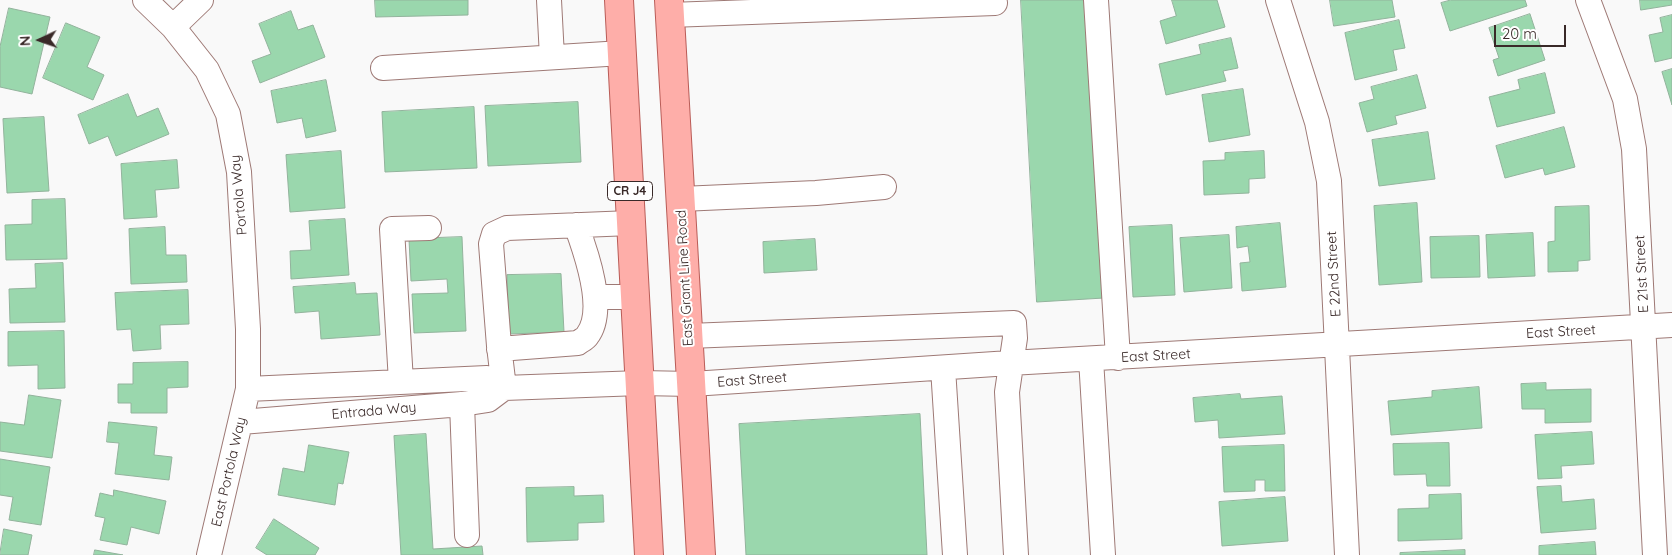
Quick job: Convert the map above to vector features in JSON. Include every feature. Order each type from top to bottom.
[{"type":"main road","name":"CR J4","points":[[618,0],[649,555]]},
{"type":"main road","name":"East Grant Line Road","points":[[670,7],[701,555]]},
{"type":"street","name":"Portola Way","points":[[145,0],[174,27],[207,70],[228,114],[239,172],[248,329],[248,389]]},
{"type":"street","points":[[174,27],[201,0]]},
{"type":"street","points":[[549,0],[552,57]]},
{"type":"street","points":[[1096,0],[1118,358]]},
{"type":"street","name":"E 22nd Street","points":[[1278,0],[1317,122],[1329,181],[1347,555]]},
{"type":"street","name":"E 21st Street","points":[[1588,0],[1625,100],[1634,150],[1655,555]]},
{"type":"street","points":[[670,7],[995,3]]},
{"type":"street","points":[[384,68],[622,53]]},
{"type":"street","points":[[681,199],[816,193],[884,187]]},
{"type":"street","points":[[504,388],[491,244],[494,234],[507,228],[631,223]]},
{"type":"street","points":[[499,349],[578,343],[587,336],[594,320],[595,295],[589,259],[576,225]]},
{"type":"street","points":[[401,382],[392,230],[429,228]]},
{"type":"street","points":[[595,295],[602,298],[636,297]]},
{"type":"street","points":[[689,336],[1014,324],[1007,392],[1016,555]]},
{"type":"street","name":"East Street","points":[[640,383],[692,384],[1010,363],[1672,325]]},
{"type":"street","points":[[1091,359],[1102,555]]},
{"type":"street","points":[[943,368],[955,555]]},
{"type":"street","name":"Entrada Way","points":[[248,389],[487,378],[504,388],[640,383]]},
{"type":"street","name":"Entrada Way","points":[[241,422],[462,404],[488,400],[504,388]]},
{"type":"street","name":"East Portola Way","points":[[209,555],[248,389]]},
{"type":"street","points":[[462,404],[467,535]]},
{"type":"building","points":[[375,0],[468,0],[468,15],[376,17]]},
{"type":"building","points":[[1021,0],[1088,0],[1104,298],[1037,302]]},
{"type":"building","points":[[1172,0],[1217,0],[1225,27],[1166,44],[1160,21],[1176,16]]},
{"type":"building","points":[[1330,0],[1392,0],[1395,17],[1334,26]]},
{"type":"building","points":[[1451,0],[1525,0],[1527,6],[1450,31],[1441,3]]},
{"type":"building","points":[[1640,0],[1672,0],[1672,5],[1641,10]]},
{"type":"building","points":[[9,8],[50,17],[32,94],[0,87],[0,47]]},
{"type":"building","points":[[291,11],[298,30],[313,25],[325,57],[260,83],[252,61],[271,54],[259,24]]},
{"type":"building","points":[[1530,14],[1545,60],[1498,76],[1493,60],[1499,58],[1489,28]]},
{"type":"building","points":[[1672,15],[1672,58],[1655,62],[1649,35],[1663,32],[1660,18]]},
{"type":"building","points":[[1399,20],[1405,48],[1393,50],[1397,70],[1355,80],[1345,33]]},
{"type":"building","points":[[66,23],[100,37],[87,67],[104,75],[93,100],[43,78]]},
{"type":"building","points":[[1231,38],[1238,68],[1223,71],[1226,81],[1166,95],[1159,64],[1201,54],[1199,45]]},
{"type":"building","points":[[1672,69],[1672,105],[1662,72]]},
{"type":"building","points":[[1545,73],[1555,113],[1497,127],[1489,97],[1520,89],[1518,80]]},
{"type":"building","points":[[1417,75],[1426,108],[1395,116],[1397,124],[1367,132],[1359,103],[1374,99],[1371,87]]},
{"type":"building","points":[[326,80],[336,131],[306,138],[302,118],[277,123],[271,91]]},
{"type":"building","points":[[1243,89],[1250,135],[1209,142],[1202,95]]},
{"type":"building","points":[[128,94],[137,117],[158,108],[169,134],[116,156],[108,136],[89,144],[78,115]]},
{"type":"building","points":[[578,102],[581,162],[488,166],[485,106]]},
{"type":"building","points":[[474,107],[477,168],[385,172],[382,112]]},
{"type":"building","points":[[44,117],[49,191],[7,193],[3,119]]},
{"type":"building","points":[[1564,127],[1575,167],[1545,175],[1543,168],[1505,178],[1496,146]]},
{"type":"building","points":[[1428,132],[1435,179],[1379,186],[1372,140]]},
{"type":"building","points":[[341,151],[345,208],[290,212],[286,155]]},
{"type":"building","points":[[1264,151],[1265,178],[1249,179],[1249,193],[1204,195],[1203,161],[1225,160],[1225,153]]},
{"type":"building","points":[[177,160],[179,188],[155,190],[157,217],[124,219],[121,164]]},
{"type":"building","points":[[65,199],[67,259],[6,260],[5,225],[32,224],[32,200]]},
{"type":"building","points":[[1417,203],[1422,282],[1379,285],[1374,206]]},
{"type":"building","points":[[1589,206],[1590,260],[1578,261],[1578,271],[1548,272],[1548,242],[1555,241],[1555,207]]},
{"type":"building","points":[[345,219],[349,275],[291,279],[290,251],[311,250],[309,221]]},
{"type":"building","points":[[1280,223],[1286,287],[1242,291],[1240,263],[1250,262],[1248,246],[1237,248],[1236,227]]},
{"type":"building","points":[[1172,225],[1175,295],[1133,297],[1129,227]]},
{"type":"building","points":[[165,227],[166,255],[186,255],[187,282],[131,284],[129,229]]},
{"type":"building","points":[[1533,233],[1535,276],[1488,278],[1486,235]]},
{"type":"building","points":[[1229,235],[1232,288],[1184,292],[1180,238]]},
{"type":"building","points":[[1479,236],[1480,277],[1431,278],[1430,237]]},
{"type":"building","points":[[462,237],[466,331],[414,333],[412,294],[448,293],[447,279],[411,281],[409,239]]},
{"type":"building","points":[[815,239],[817,270],[764,273],[763,242]]},
{"type":"building","points":[[63,263],[65,322],[10,323],[9,289],[36,288],[35,264]]},
{"type":"building","points":[[561,274],[564,332],[509,334],[507,275]]},
{"type":"building","points":[[355,283],[356,294],[377,293],[380,335],[321,339],[319,311],[295,313],[293,287]]},
{"type":"building","points":[[188,290],[189,324],[160,325],[161,349],[133,351],[131,329],[117,330],[115,293]]},
{"type":"building","points":[[64,331],[65,388],[38,389],[38,365],[8,366],[8,332]]},
{"type":"building","points":[[188,362],[188,387],[167,388],[167,413],[131,413],[131,403],[118,403],[118,384],[133,384],[133,363]]},
{"type":"building","points":[[1546,383],[1546,390],[1591,389],[1591,422],[1545,423],[1545,409],[1522,409],[1521,384]]},
{"type":"building","points":[[1479,387],[1482,428],[1391,435],[1388,401],[1432,397],[1432,391]]},
{"type":"building","points":[[1240,394],[1241,399],[1282,396],[1285,434],[1219,438],[1218,420],[1195,422],[1193,398]]},
{"type":"building","points":[[29,395],[61,400],[52,458],[0,451],[0,422],[24,425]]},
{"type":"building","points":[[920,414],[927,555],[746,555],[739,424]]},
{"type":"building","points":[[109,422],[157,427],[154,455],[172,457],[169,480],[115,474],[119,443],[107,442]]},
{"type":"building","points":[[1592,432],[1594,464],[1561,466],[1562,478],[1538,479],[1535,435]]},
{"type":"building","points":[[426,434],[433,549],[482,546],[483,555],[401,555],[394,436]]},
{"type":"building","points":[[1449,443],[1450,486],[1427,486],[1426,474],[1394,475],[1393,444]]},
{"type":"building","points":[[309,445],[349,452],[343,484],[338,483],[335,505],[278,495],[283,468],[304,472]]},
{"type":"building","points":[[1284,445],[1285,491],[1265,491],[1265,480],[1255,480],[1255,491],[1224,492],[1222,447]]},
{"type":"building","points":[[0,459],[50,467],[41,525],[9,520],[13,497],[0,495]]},
{"type":"building","points":[[1561,486],[1562,502],[1594,499],[1596,529],[1541,533],[1537,487]]},
{"type":"building","points":[[574,487],[574,496],[603,495],[604,522],[578,523],[578,540],[527,542],[526,488]]},
{"type":"building","points":[[114,490],[166,501],[159,534],[131,527],[127,545],[100,540],[105,518],[95,516],[100,493],[113,496]]},
{"type":"building","points":[[1461,494],[1462,539],[1398,541],[1398,509],[1429,508],[1429,495]]},
{"type":"building","points":[[1285,497],[1288,541],[1222,546],[1219,502]]},
{"type":"building","points":[[274,519],[319,548],[315,555],[267,555],[256,548]]},
{"type":"building","points":[[4,529],[32,535],[28,555],[0,555]]},
{"type":"building","points":[[1595,542],[1596,555],[1539,555],[1539,546]]},
{"type":"building","points":[[95,550],[123,555],[94,555]]},
{"type":"building","points":[[1465,550],[1465,555],[1400,555],[1400,553]]}]
